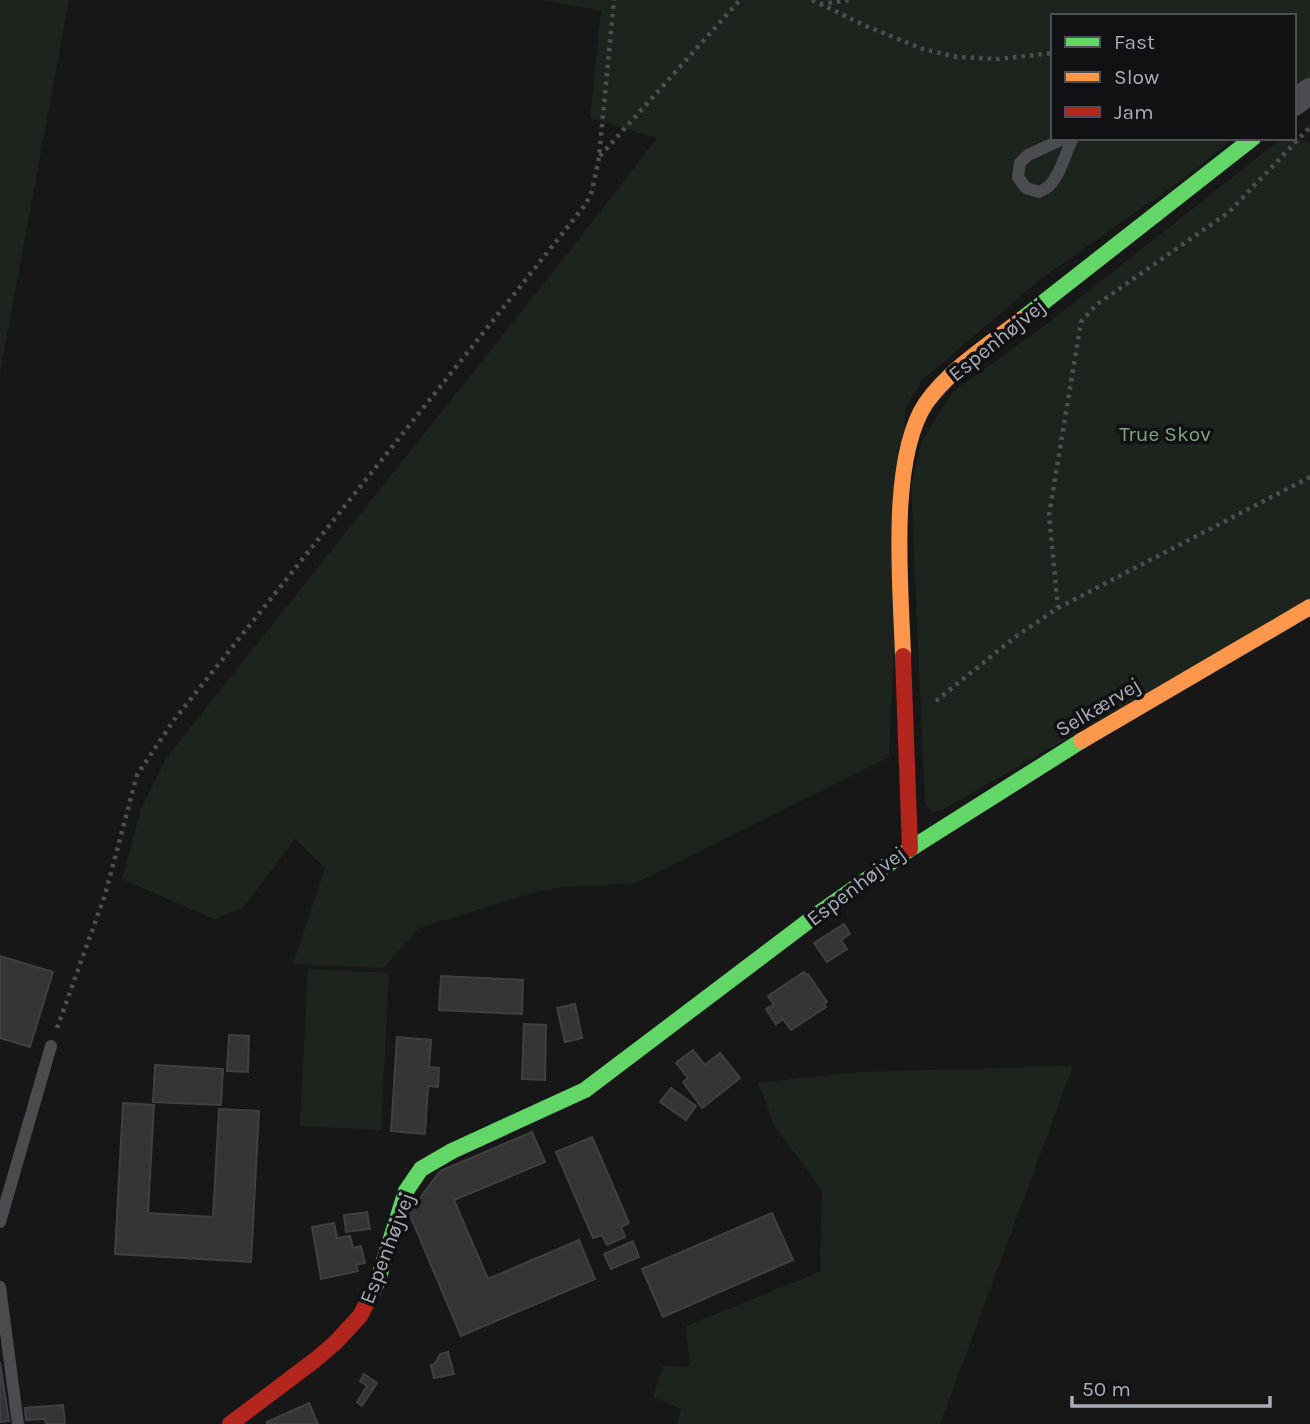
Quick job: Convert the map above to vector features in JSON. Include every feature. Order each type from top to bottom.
[{"type":"street","name":"Espenhøjvej","points":[[230,1424],[315,1360],[360,1316],[377,1283],[407,1191],[421,1170],[452,1151],[585,1090],[819,913],[910,849],[901,512],[910,442],[919,417],[932,395],[962,366],[1250,140]]},
{"type":"street","name":"Selkærvej","points":[[910,849],[1087,737],[1310,607]]},
{"type":"lane","points":[[1061,140],[1028,155],[1020,163],[1018,177],[1026,188],[1039,191],[1048,186],[1059,170],[1072,140]]},
{"type":"lane","points":[[0,1222],[51,1046]]},
{"type":"lane","points":[[0,1287],[18,1424]]},
{"type":"path","points":[[51,1046],[105,895],[137,775],[174,720],[586,204],[592,191],[599,157],[614,0]]},
{"type":"path","points":[[599,157],[740,0]]},
{"type":"path","points":[[812,0],[923,49],[957,57],[999,59],[1051,53]]},
{"type":"path","points":[[819,4],[850,0]]},
{"type":"path","points":[[1058,608],[1049,515],[1081,322],[1097,304],[1230,212],[1310,127]]},
{"type":"path","points":[[905,727],[1015,637],[1058,608],[1310,477]]},
{"type":"green space","points":[[0,0],[69,0],[0,373]]},
{"type":"green space","points":[[542,0],[1310,0],[1310,82],[1296,87],[1296,14],[1051,14],[1051,140],[1232,140],[1186,177],[1042,278],[922,380],[905,409],[889,757],[636,883],[564,887],[536,892],[419,928],[384,968],[293,964],[325,868],[295,839],[243,908],[214,919],[122,879],[141,809],[167,757],[657,138],[590,118],[601,11]]},
{"type":"green space","name":"True Skov","points":[[1296,138],[1310,143],[1310,600],[942,810],[931,812],[925,802],[911,487],[921,442],[953,392],[1048,323],[1279,140],[1296,140]]},
{"type":"green space","points":[[308,969],[389,973],[381,1130],[300,1126]]},
{"type":"green space","points":[[1073,1066],[940,1424],[677,1424],[681,1409],[653,1397],[663,1366],[690,1367],[686,1326],[820,1272],[822,1190],[775,1127],[758,1083],[859,1072]]},
{"type":"building","points":[[844,924],[850,934],[841,940],[847,949],[827,962],[814,943]]},
{"type":"building","points":[[0,956],[53,972],[30,1047],[0,1038]]},
{"type":"building","points":[[804,972],[827,1002],[824,1004],[826,1007],[791,1030],[783,1019],[776,1024],[766,1009],[774,1005],[768,996]]},
{"type":"building","points":[[441,976],[523,980],[522,1014],[439,1010]]},
{"type":"building","points":[[575,1004],[582,1038],[565,1042],[557,1008]]},
{"type":"building","points":[[524,1024],[546,1025],[545,1080],[522,1079]]},
{"type":"building","points":[[229,1035],[249,1036],[248,1072],[227,1071]]},
{"type":"building","points":[[397,1037],[431,1040],[429,1067],[439,1068],[438,1087],[428,1086],[425,1134],[391,1131]]},
{"type":"building","points":[[693,1050],[705,1065],[720,1053],[740,1078],[702,1108],[683,1082],[688,1078],[676,1063]]},
{"type":"building","points":[[155,1065],[223,1069],[221,1105],[153,1102]]},
{"type":"building","points":[[671,1088],[696,1106],[686,1120],[660,1102]]},
{"type":"building","points":[[123,1103],[154,1105],[148,1213],[213,1217],[219,1109],[259,1111],[251,1262],[115,1254]]},
{"type":"building","points":[[532,1132],[545,1162],[454,1200],[488,1279],[579,1240],[595,1279],[461,1336],[409,1213],[440,1171]]},
{"type":"building","points":[[592,1137],[629,1223],[621,1227],[625,1237],[607,1245],[602,1235],[593,1238],[556,1152]]},
{"type":"building","points":[[367,1212],[370,1229],[346,1232],[344,1215]]},
{"type":"building","points":[[772,1213],[793,1260],[663,1317],[642,1269]]},
{"type":"building","points":[[334,1223],[337,1238],[350,1236],[353,1248],[361,1246],[365,1263],[356,1265],[358,1271],[321,1279],[312,1227]]},
{"type":"building","points":[[633,1241],[639,1257],[611,1269],[604,1254]]},
{"type":"building","points":[[448,1352],[454,1374],[434,1378],[431,1365],[435,1364],[440,1354]]},
{"type":"building","points":[[0,1362],[9,1421],[0,1422]]},
{"type":"building","points":[[364,1374],[377,1383],[362,1406],[357,1402],[367,1386],[360,1381]]},
{"type":"building","points":[[309,1403],[318,1424],[267,1424],[267,1422]]},
{"type":"building","points":[[63,1405],[65,1424],[46,1424],[45,1419],[26,1420],[25,1408]]},
{"type":"traffic: fast","points":[[1022,319],[1250,140]]},
{"type":"traffic: fast","points":[[373,1291],[406,1191],[421,1169],[452,1151],[585,1090],[819,913],[910,849],[1081,741]]},
{"type":"traffic: slow","points":[[903,656],[899,561],[901,490],[914,427],[926,403],[947,379],[1022,319]]},
{"type":"traffic: slow","points":[[1081,741],[1310,607]]},
{"type":"traffic: jam","points":[[903,656],[910,849]]},
{"type":"traffic: jam","points":[[230,1424],[335,1343],[360,1316],[373,1291]]}]
